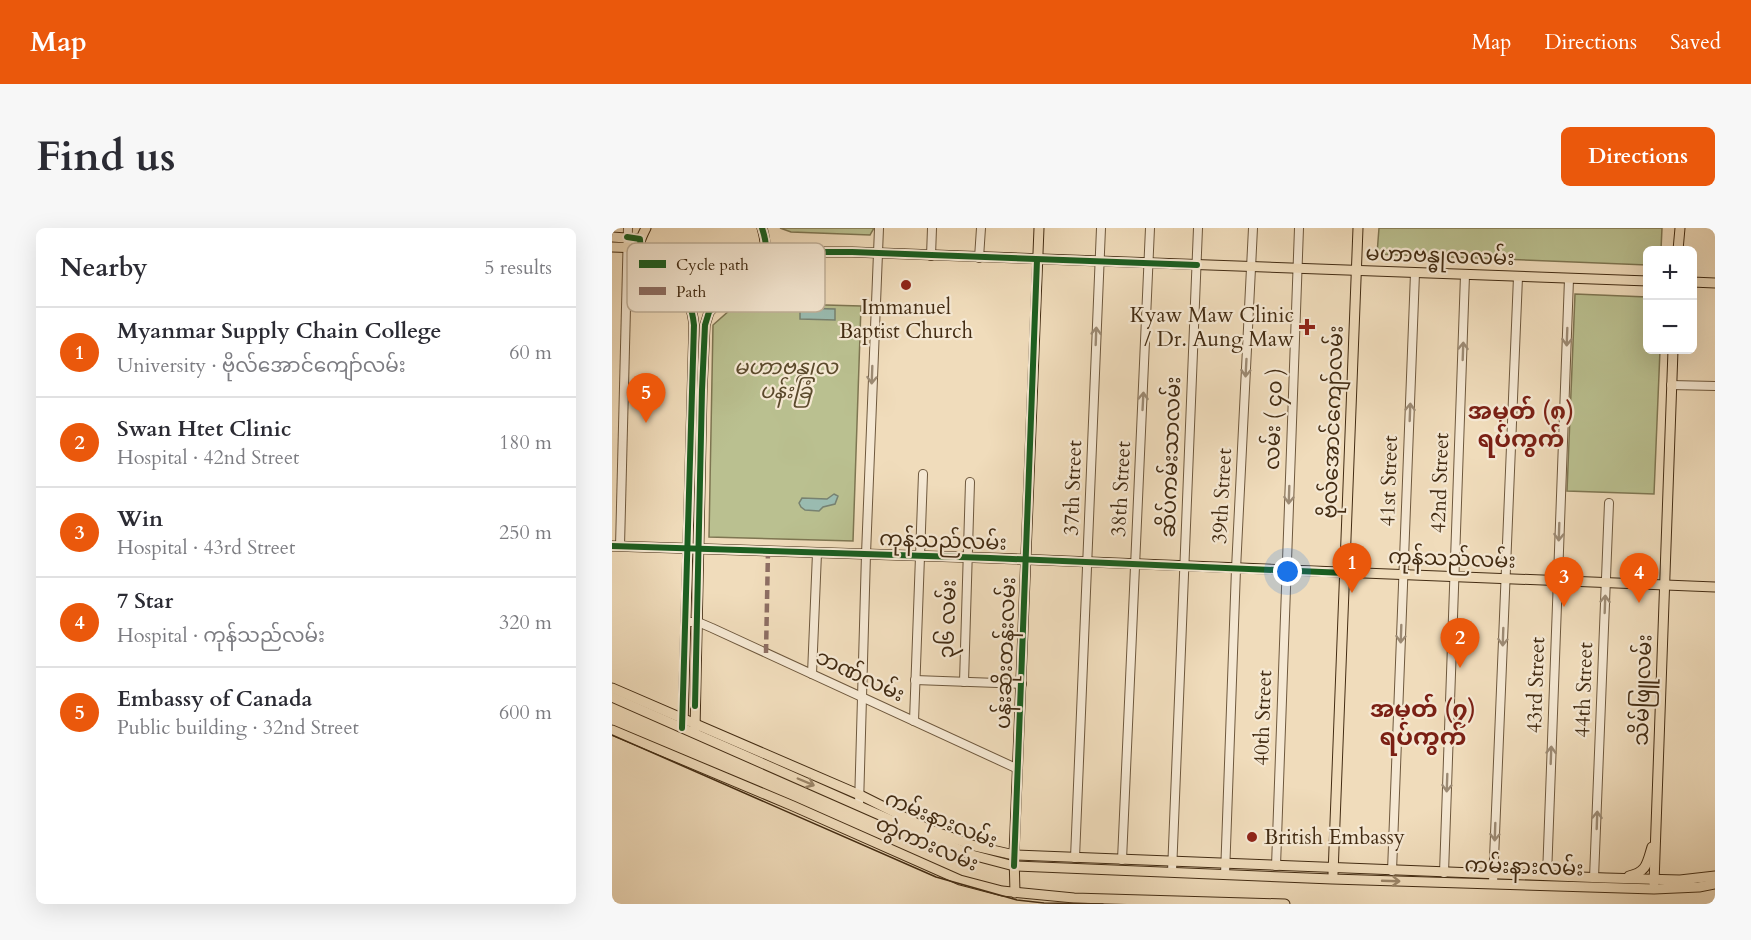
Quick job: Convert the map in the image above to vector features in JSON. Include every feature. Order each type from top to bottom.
[{"type":"main road","points":[[641,243],[646,228]]},
{"type":"main road","points":[[762,228],[765,243]]},
{"type":"main road","name":"ပန်းဆိုးတန်းလမ်း","points":[[1015,893],[1014,855],[1039,228]]},
{"type":"main road","name":"ဗိုလ်အောင်ကျော်လမ်း","points":[[1333,868],[1358,228]]},
{"type":"main road","points":[[1678,246],[1680,228]]},
{"type":"main road","points":[[612,237],[628,233]]},
{"type":"main road","points":[[612,247],[627,248]]},
{"type":"main road","name":"မဟာဗန္ဓုလလမ်း","points":[[825,253],[931,253],[1037,261],[1149,260],[1297,266],[1356,271],[1643,281]]},
{"type":"main road","points":[[1697,282],[1715,283]]},
{"type":"main road","points":[[683,724],[693,312]]},
{"type":"main road","points":[[695,729],[705,325],[709,312]]},
{"type":"main road","name":"သိမ်ဖြူလမ်း","points":[[1654,884],[1673,354]]},
{"type":"main road","name":"ကုန်သည်လမ်း","points":[[616,546],[1715,587]]},
{"type":"main road","name":"ကမ်းနားလမ်း","points":[[612,688],[683,724]]},
{"type":"main road","name":"ကမ်းနားလမ်း","points":[[612,697],[683,724],[860,800],[972,855],[1014,866],[1332,879],[1493,879],[1699,887],[1715,884]]},
{"type":"main road","name":"တွဲကားလမ်း","points":[[612,730],[793,806],[960,880],[1015,893],[1074,898],[1284,904]]},
{"type":"main road","name":"ကမ်းနားလမ်း","points":[[927,832],[1014,855],[1444,873],[1493,879],[1547,876],[1594,878],[1654,884],[1715,876]]},
{"type":"main road","points":[[1606,879],[1641,873],[1646,866],[1654,839]]},
{"type":"main road","points":[[1654,839],[1664,873],[1680,880]]},
{"type":"main road","points":[[1316,868],[1329,863],[1334,855]]},
{"type":"main road","points":[[1334,855],[1338,864],[1349,869]]},
{"type":"main road","points":[[1332,879],[1333,868]]},
{"type":"street","points":[[860,800],[866,554],[879,228]]},
{"type":"street","points":[[931,253],[932,228]]},
{"type":"street","points":[[979,256],[981,228]]},
{"type":"street","name":"37th Street","points":[[1075,858],[1101,228]]},
{"type":"street","name":"38th Street","points":[[1122,860],[1150,228]]},
{"type":"street","name":"ဆိပ်ကမ်းသာလမ်း","points":[[1172,872],[1198,228]]},
{"type":"street","name":"39th Street","points":[[1225,875],[1236,569],[1253,228]]},
{"type":"street","points":[[1297,266],[1299,228]]},
{"type":"street","points":[[616,546],[627,248]]},
{"type":"street","name":"လမ်း ( ၄၀ )","points":[[1287,571],[1297,266]]},
{"type":"street","name":"41st Street","points":[[1392,871],[1415,273]]},
{"type":"street","name":"42nd Street","points":[[1444,873],[1465,275]]},
{"type":"street","points":[[1493,879],[1518,277]]},
{"type":"street","name":"43rd Street","points":[[1547,876],[1569,279]]},
{"type":"street","points":[[1671,385],[1715,386]]},
{"type":"street","points":[[914,721],[923,474]]},
{"type":"street","name":"၃၆ လမ်း","points":[[964,682],[970,482]]},
{"type":"street","name":"44th Street","points":[[1594,878],[1609,503]]},
{"type":"street","points":[[812,674],[817,553]]},
{"type":"street","name":"40th Street","points":[[1276,866],[1287,571]]},
{"type":"street","name":"ဘဏ်လမ်း","points":[[686,622],[698,622],[1018,769]]},
{"type":"street","points":[[915,680],[1022,684]]},
{"type":"green space","points":[[780,228],[874,228],[870,235],[791,232]]},
{"type":"green space","points":[[1379,228],[1662,228],[1661,246],[1643,246],[1643,265],[1377,254]]},
{"type":"green space","points":[[1575,294],[1643,297],[1643,354],[1660,354],[1654,494],[1567,491]]},
{"type":"green space","name":"မဟာဗန္ဓုလ ပန်းခြံ","points":[[825,305],[861,306],[853,541],[709,537],[713,325],[728,312],[825,312]]},
{"type":"water","points":[[825,309],[835,309],[835,320],[800,319],[800,312],[825,312]]},
{"type":"water","points":[[834,494],[838,496],[835,504],[823,507],[819,511],[805,510],[799,503],[802,498],[827,499]]},
{"type":"tram line","points":[[612,735],[936,877],[1017,900],[1103,904]]},
{"type":"marked path","points":[[766,653],[768,551]]},
{"type":"cycle path","points":[[762,228],[765,243]]},
{"type":"cycle path","points":[[627,237],[640,239],[640,243]]},
{"type":"cycle path","points":[[825,252],[1197,265]]},
{"type":"cycle path","points":[[1014,866],[1037,260]]},
{"type":"cycle path","points":[[682,728],[694,325],[692,312]]},
{"type":"cycle path","points":[[695,706],[702,390],[705,325],[709,312]]},
{"type":"cycle path","points":[[612,546],[990,558],[1345,573]]},
{"type":"place","name":"Immanuel Baptist Church","points":[[906,285]]},
{"type":"place","name":"Kyaw Maw Clinic / Dr. Aung Maw","points":[[1307,327]]},
{"type":"place","name":"Embassy of Canada","points":[[646,423]]},
{"type":"place","name":"Myanmar Supply Chain College","points":[[1352,593]]},
{"type":"place","name":"7 Star","points":[[1639,603]]},
{"type":"place","name":"Win","points":[[1564,607]]},
{"type":"place","name":"Swan Htet Clinic","points":[[1460,668]]},
{"type":"place","name":"British Embassy","points":[[1252,837]]},
{"type":"district","name":"အမှတ် (၈) ရပ်ကွက်","points":[[1521,425]]},
{"type":"district","name":"အမှတ် (၇) ရပ်ကွက်","points":[[1423,723]]}]
